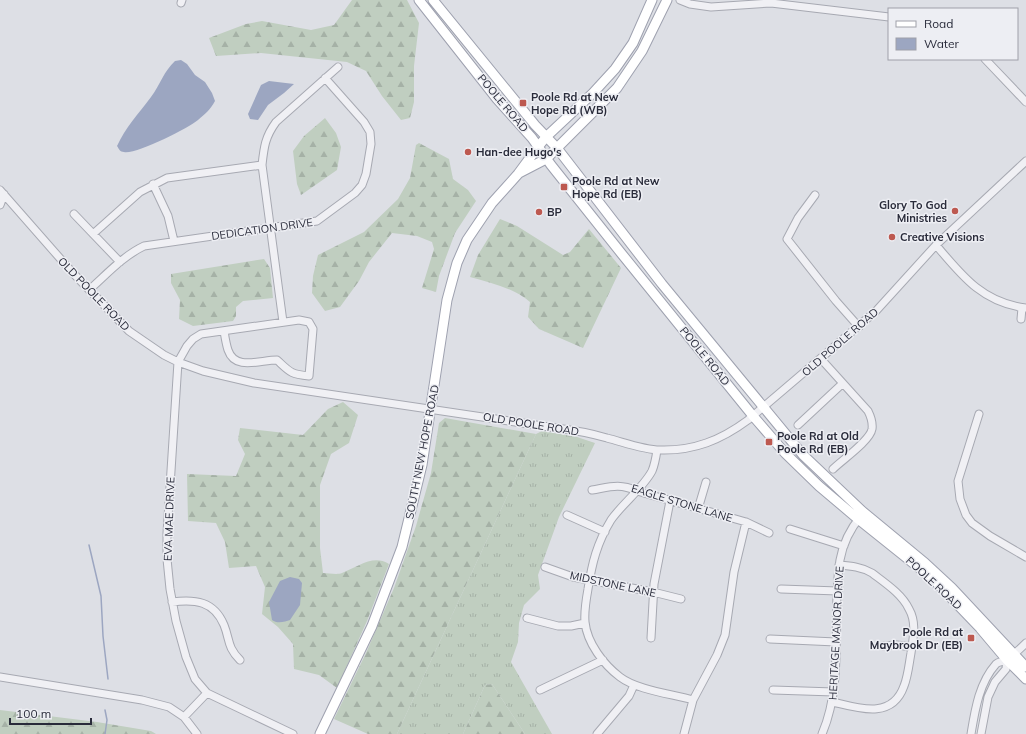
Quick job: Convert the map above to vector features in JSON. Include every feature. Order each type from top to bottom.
[{"type":"main road","name":"POOLE ROAD","points":[[419,0],[497,99],[532,138],[546,159],[753,416],[785,453],[819,486],[925,563],[952,588],[1010,657],[1026,679]]},
{"type":"main road","name":"POOLE ROAD","points":[[434,0],[535,125],[557,148],[662,284],[763,408],[803,455],[860,516]]},
{"type":"main road","name":"SOUTH NEW HOPE ROAD","points":[[320,734],[372,626],[402,547],[422,465],[447,300],[457,263],[467,240],[492,203],[518,174],[546,137],[593,93],[614,69],[633,43],[652,0]]},
{"type":"main road","name":"SOUTH NEW HOPE ROAD","points":[[518,174],[546,159],[617,88],[642,51],[667,0]]},
{"type":"main road","name":"POOLE ROAD","points":[[1010,657],[1026,666]]},
{"type":"street","points":[[680,0],[690,4],[710,7],[771,3],[888,16]]},
{"type":"street","points":[[986,60],[1026,102]]},
{"type":"street","points":[[283,322],[262,165],[264,145],[268,133],[276,122],[338,67]]},
{"type":"street","name":"DEDICATION DRIVE","points":[[89,290],[135,250],[144,246],[317,221],[355,193],[362,185],[366,174],[371,144],[370,132],[364,122],[325,78]]},
{"type":"street","name":"OLD POOLE ROAD","points":[[2,192],[72,272],[129,331],[178,362],[203,371],[247,382],[431,408],[584,432],[657,450],[680,450],[716,440],[733,432],[763,408],[859,327],[876,311],[936,245],[1026,161]]},
{"type":"street","points":[[93,234],[140,192],[167,178],[262,165]]},
{"type":"street","points":[[153,184],[168,216],[174,241]]},
{"type":"street","points":[[0,205],[2,192]]},
{"type":"street","points":[[816,195],[798,218],[787,239],[836,301],[859,327]]},
{"type":"street","points":[[74,214],[120,262]]},
{"type":"street","points":[[936,245],[958,272],[983,294],[996,300],[1024,308],[1021,319]]},
{"type":"street","points":[[178,362],[187,346],[201,334],[299,320],[309,322],[313,330],[309,376],[288,372],[277,360],[244,364],[235,360],[228,351],[224,331]]},
{"type":"street","points":[[821,359],[868,411],[872,420],[872,430],[867,439],[833,469]]},
{"type":"street","name":"EVA MAE DRIVE","points":[[178,362],[167,534],[168,569],[172,602],[186,657],[195,679],[207,692],[294,734]]},
{"type":"street","points":[[798,425],[842,384]]},
{"type":"street","points":[[979,414],[958,480],[958,489],[962,504],[966,515],[972,523],[990,536],[1026,557]]},
{"type":"street","points":[[657,450],[651,472],[612,519],[599,541],[594,556],[585,606],[585,623],[590,640],[602,660],[620,677],[634,685],[693,700]]},
{"type":"street","points":[[698,509],[706,482]]},
{"type":"street","name":"EAGLE STONE LANE","points":[[592,490],[621,485],[636,491],[746,522],[770,533]]},
{"type":"street","points":[[651,638],[653,592],[670,501]]},
{"type":"street","points":[[567,516],[605,532]]},
{"type":"street","name":"HERITAGE MANOR DRIVE","points":[[822,734],[833,702],[839,565],[844,546],[851,529],[860,516]]},
{"type":"street","points":[[684,734],[693,700],[714,661],[725,635],[728,623],[734,572],[746,522]]},
{"type":"street","points":[[790,528],[844,546]]},
{"type":"street","points":[[833,702],[868,710],[880,708],[890,704],[900,694],[905,686],[914,624],[911,613],[904,600],[872,573],[862,568],[839,565]]},
{"type":"street","name":"MIDSTONE LANE","points":[[545,567],[574,577],[653,592],[681,599]]},
{"type":"street","points":[[781,589],[838,591]]},
{"type":"street","points":[[172,602],[192,600],[199,602],[216,612],[224,626],[231,650],[240,660]]},
{"type":"street","points":[[527,618],[558,626],[571,626],[585,623]]},
{"type":"street","points":[[770,639],[836,642]]},
{"type":"street","points":[[971,734],[976,705],[980,691],[987,677],[998,663],[1010,657],[1026,643]]},
{"type":"street","points":[[883,646],[912,646]]},
{"type":"street","points":[[982,734],[988,697],[995,682],[1006,669],[1010,657]]},
{"type":"street","points":[[540,690],[602,660]]},
{"type":"street","points":[[0,678],[142,700],[169,707],[184,717],[197,734]]},
{"type":"street","points":[[597,734],[629,696],[634,685]]},
{"type":"street","points":[[773,690],[834,692]]},
{"type":"street","points":[[184,717],[207,692]]},
{"type":"green space","points":[[352,0],[407,0],[419,23],[414,66],[414,102],[410,118],[401,120],[382,96],[366,71],[347,62],[261,53],[216,56],[209,38],[246,24],[262,21],[311,30],[334,25]]},
{"type":"green space","points":[[325,118],[336,133],[341,147],[337,170],[301,195],[297,184],[293,151],[304,136]]},
{"type":"green space","points":[[419,143],[449,159],[453,179],[468,190],[476,201],[455,233],[439,276],[436,292],[422,288],[434,249],[432,242],[417,236],[392,233],[369,262],[359,281],[340,307],[325,311],[312,293],[313,276],[318,255],[364,232],[398,199],[410,178],[416,145]]},
{"type":"green space","points":[[500,219],[517,226],[563,255],[570,252],[589,229],[621,268],[583,348],[539,329],[528,317],[530,302],[524,297],[502,286],[470,277],[478,255]]},
{"type":"green space","points":[[264,259],[270,268],[273,298],[243,301],[236,307],[236,316],[233,321],[193,326],[179,319],[180,300],[171,283],[171,274]]},
{"type":"green space","points":[[343,402],[358,415],[349,443],[331,454],[320,485],[320,548],[323,573],[340,574],[366,562],[377,560],[389,564],[367,621],[337,688],[319,675],[294,669],[293,644],[278,627],[262,614],[265,587],[256,566],[229,568],[225,542],[216,523],[188,521],[187,474],[236,476],[245,454],[238,440],[240,428],[303,435],[328,409]]},
{"type":"green space","points":[[445,418],[536,434],[397,734],[368,734],[334,719],[366,653],[394,588],[416,526],[431,473],[439,423]]},
{"type":"green space","points":[[542,431],[577,437],[595,443],[559,517],[538,575],[540,589],[524,605],[519,623],[518,642],[511,662],[552,734],[525,734],[492,684],[485,685],[463,734],[397,734],[536,434]]},
{"type":"green space","points":[[492,684],[525,734],[463,734],[485,685]]},
{"type":"green space","points":[[0,710],[97,722],[151,731],[156,734],[0,734]]},
{"type":"water","points":[[181,60],[187,64],[195,75],[205,82],[215,101],[207,112],[193,124],[150,145],[130,152],[121,151],[117,146],[120,139],[151,97],[171,65],[175,61]]},
{"type":"water","points":[[269,81],[294,84],[268,105],[258,120],[250,119],[248,114],[261,85]]},
{"type":"water","points":[[290,577],[299,579],[302,583],[300,605],[290,620],[276,622],[272,620],[269,602],[280,581]]},
{"type":"waterway","points":[[89,545],[101,596],[103,636],[108,679]]},
{"type":"waterway","points":[[105,710],[107,720],[105,734]]},
{"type":"place","name":"Poole Rd at New Hope Rd (WB)","points":[[523,103]]},
{"type":"place","name":"Han-dee Hugo's","points":[[468,152]]},
{"type":"place","name":"Poole Rd at New Hope Rd (EB)","points":[[564,187]]},
{"type":"place","name":"Glory To God Ministries","points":[[955,211]]},
{"type":"place","name":"BP","points":[[539,212]]},
{"type":"place","name":"Creative Visions","points":[[892,237]]},
{"type":"place","name":"Poole Rd at Old Poole Rd (EB)","points":[[769,442]]},
{"type":"place","name":"Poole Rd at Maybrook Dr (EB)","points":[[971,638]]}]
